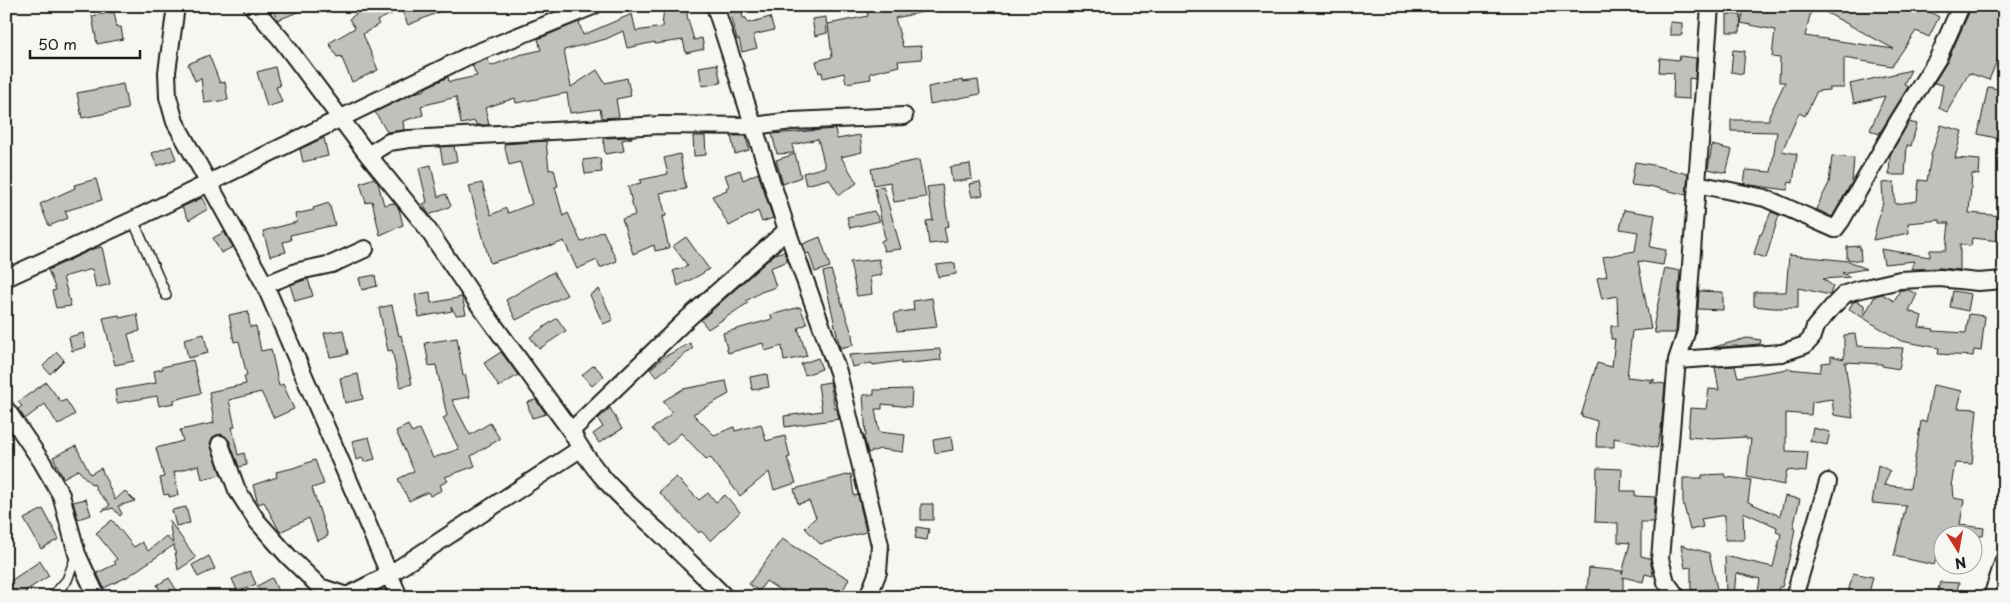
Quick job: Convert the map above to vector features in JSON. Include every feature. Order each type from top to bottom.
[{"type":"street","points":[[176,6],[167,72],[168,97],[175,122],[265,284],[399,597]]},
{"type":"street","points":[[252,6],[281,39],[368,155],[424,224],[476,302],[571,431],[580,449],[592,466],[624,502],[725,597]]},
{"type":"street","points":[[6,278],[133,220],[466,57],[593,6]]},
{"type":"street","points":[[715,6],[787,230],[838,372],[880,545],[878,572],[868,597]]},
{"type":"street","points":[[1677,597],[1666,582],[1660,559],[1677,360],[1686,333],[1710,6]]},
{"type":"street","points":[[1697,184],[1765,198],[1835,228],[1841,221],[1899,120],[1938,58],[1961,6]]},
{"type":"street","points":[[368,155],[389,142],[409,138],[661,126],[753,126],[792,121],[904,116]]},
{"type":"street","points":[[571,431],[687,319],[787,230]]},
{"type":"street","points":[[265,284],[299,271],[332,264],[365,249]]},
{"type":"street","points":[[1677,360],[1782,353],[1796,350],[1811,339],[1815,327],[1845,294],[1857,290],[1900,280],[1940,278],[1978,282],[2004,280]]},
{"type":"street","points":[[6,408],[42,462],[61,495],[77,554],[97,597]]},
{"type":"street","points":[[220,444],[237,490],[257,521],[288,556],[320,587],[346,596],[390,574],[580,449]]},
{"type":"street","points":[[1794,597],[1828,482]]},
{"type":"street","points":[[1992,597],[2004,560]]},
{"type":"lane","points":[[133,220],[166,295]]},
{"type":"lane","points":[[52,597],[67,580],[77,554]]},
{"type":"building","points":[[270,6],[310,6],[310,7],[278,20]]},
{"type":"building","points":[[367,6],[453,6],[408,25],[401,9],[377,21],[379,24],[363,34],[378,70],[352,82],[341,56],[337,57],[329,43],[355,28],[349,19]]},
{"type":"building","points":[[728,6],[741,6],[743,18],[746,18],[748,23],[770,17],[774,30],[753,35],[757,48],[742,52]]},
{"type":"building","points":[[882,6],[923,6],[924,12],[895,18],[903,47],[921,46],[922,59],[898,61],[899,66],[870,73],[871,79],[846,83],[844,73],[823,78],[822,72],[819,73],[816,61],[832,57],[828,24],[868,16],[867,12],[883,10]]},
{"type":"building","points":[[1745,6],[1798,6],[1798,8],[1811,11],[1805,36],[1894,49],[1814,6],[1919,6],[1939,17],[1929,37],[1916,31],[1892,66],[1844,58],[1844,88],[1829,88],[1829,90],[1817,91],[1805,116],[1799,113],[1782,151],[1797,154],[1793,183],[1789,182],[1787,190],[1744,184],[1746,170],[1771,172],[1777,132],[1731,131],[1731,120],[1769,120],[1769,116],[1785,82],[1779,82],[1780,58],[1772,57],[1775,30],[1741,23]]},
{"type":"building","points":[[1972,6],[2004,6],[2004,58],[1999,56],[1989,80],[1969,73],[1947,112],[1939,108],[1943,85],[1934,83],[1947,62]]},
{"type":"building","points":[[664,7],[688,7],[687,16],[694,40],[702,38],[704,49],[686,53],[683,40],[655,44],[655,42],[627,48],[623,31],[606,39],[564,50],[571,87],[597,70],[605,83],[627,78],[631,96],[616,99],[619,117],[602,118],[600,109],[570,113],[567,93],[516,103],[515,98],[485,108],[489,125],[476,125],[475,121],[461,124],[456,97],[421,106],[423,115],[403,121],[404,130],[387,132],[375,112],[425,90],[425,88],[448,77],[449,82],[477,76],[472,65],[487,59],[491,66],[519,55],[541,50],[538,39],[579,22],[583,35],[632,14],[636,31],[662,27]]},
{"type":"building","points":[[114,12],[117,27],[121,27],[123,39],[97,44],[92,16]]},
{"type":"building","points":[[1727,14],[1741,15],[1740,32],[1727,32]]},
{"type":"building","points":[[826,17],[827,33],[815,36],[812,19]]},
{"type":"building","points":[[1670,22],[1682,23],[1682,35],[1670,35]]},
{"type":"building","points":[[1733,50],[1745,51],[1743,74],[1731,72]]},
{"type":"building","points":[[209,55],[220,83],[225,82],[228,100],[204,103],[201,78],[195,81],[188,64]]},
{"type":"building","points":[[1680,56],[1696,58],[1695,79],[1689,78],[1689,99],[1673,98],[1674,73],[1659,72],[1660,58],[1679,60]]},
{"type":"building","points":[[717,64],[721,83],[702,86],[699,67]]},
{"type":"building","points":[[275,67],[280,86],[276,87],[282,102],[267,107],[257,72]]},
{"type":"building","points":[[1911,70],[1904,84],[1908,87],[1879,134],[1870,130],[1885,96],[1854,103],[1850,84]]},
{"type":"building","points":[[963,80],[963,82],[978,80],[980,94],[930,104],[928,87]]},
{"type":"building","points":[[123,84],[128,109],[82,118],[77,93]]},
{"type":"building","points":[[1988,87],[2004,90],[2004,103],[1996,138],[1978,134]]},
{"type":"building","points":[[1909,122],[1917,124],[1911,146],[1907,145],[1905,175],[1889,175],[1890,155]]},
{"type":"building","points":[[1941,125],[1962,131],[1955,158],[1980,160],[1979,175],[1972,174],[1969,213],[2003,216],[2000,241],[1972,238],[1971,246],[1960,244],[1960,270],[1941,268],[1911,269],[1914,261],[1884,264],[1881,249],[1930,257],[1930,250],[1946,250],[1949,223],[1940,223],[1940,220],[1908,223],[1909,233],[1873,240],[1883,202],[1882,183],[1894,182],[1895,204],[1917,201],[1919,180],[1927,181],[1931,155]]},
{"type":"building","points":[[835,129],[837,139],[860,135],[862,152],[841,157],[857,183],[839,195],[829,179],[806,185],[803,173],[825,167],[818,139],[792,145],[794,153],[777,154],[772,134]]},
{"type":"building","points":[[693,136],[705,136],[706,155],[694,156]]},
{"type":"building","points":[[731,136],[746,136],[749,150],[735,154]]},
{"type":"building","points":[[632,137],[622,140],[624,151],[605,154],[603,138]]},
{"type":"building","points":[[324,138],[328,156],[303,162],[300,149]]},
{"type":"building","points":[[546,141],[549,170],[554,169],[558,186],[555,187],[563,216],[568,213],[581,242],[603,231],[617,261],[600,268],[597,260],[577,269],[564,241],[490,263],[469,186],[482,183],[491,215],[506,208],[508,213],[532,204],[520,162],[509,165],[504,144]]},
{"type":"building","points":[[1712,145],[1732,150],[1726,173],[1708,169]]},
{"type":"building","points":[[171,146],[176,159],[157,166],[152,153]]},
{"type":"building","points":[[454,146],[457,161],[443,164],[440,147]]},
{"type":"building","points":[[680,154],[686,189],[660,193],[666,216],[662,217],[669,248],[655,251],[654,245],[633,254],[622,219],[635,215],[628,186],[641,183],[640,180],[668,174],[664,158]]},
{"type":"building","points":[[795,154],[801,177],[783,184],[776,160]]},
{"type":"building","points":[[1832,156],[1854,158],[1852,182],[1832,217],[1816,209],[1829,183]]},
{"type":"building","points":[[600,158],[602,172],[585,174],[583,160]]},
{"type":"building","points":[[919,160],[926,197],[894,202],[890,182],[874,185],[871,169]]},
{"type":"building","points":[[1635,162],[1688,174],[1686,195],[1649,186],[1631,185]]},
{"type":"building","points":[[970,164],[972,179],[952,182],[950,167]]},
{"type":"building","points":[[431,165],[438,197],[446,194],[451,206],[429,215],[423,204],[427,202],[419,168]]},
{"type":"building","points":[[740,170],[743,180],[758,173],[773,218],[762,222],[758,211],[729,226],[712,196],[727,190],[726,188],[729,186],[725,175]]},
{"type":"building","points":[[374,178],[378,183],[384,205],[394,203],[399,209],[403,225],[380,235],[372,201],[366,203],[360,183]]},
{"type":"building","points":[[96,179],[102,200],[65,211],[68,218],[49,226],[40,204],[75,188],[74,185]]},
{"type":"building","points":[[980,182],[983,195],[972,197],[969,184]]},
{"type":"building","points":[[942,185],[949,226],[944,227],[947,242],[929,244],[926,221],[933,220],[927,187]]},
{"type":"building","points":[[883,186],[901,249],[884,251],[881,241],[885,239],[875,188]]},
{"type":"building","points":[[202,198],[208,209],[189,220],[182,207]]},
{"type":"building","points":[[329,203],[335,225],[290,235],[291,240],[283,242],[286,252],[270,256],[263,231],[297,222],[295,214],[314,210],[313,208]]},
{"type":"building","points":[[1624,210],[1655,215],[1650,247],[1666,250],[1663,265],[1638,261],[1651,329],[1632,331],[1627,377],[1655,380],[1650,382],[1665,384],[1661,430],[1657,448],[1614,438],[1614,447],[1596,447],[1597,421],[1581,416],[1597,363],[1612,367],[1615,339],[1611,339],[1611,326],[1618,326],[1617,296],[1602,299],[1597,278],[1607,276],[1603,257],[1635,251],[1638,232],[1620,229]]},
{"type":"building","points":[[874,211],[880,221],[850,228],[847,217]]},
{"type":"building","points":[[1771,212],[1779,215],[1766,258],[1754,254],[1760,234]]},
{"type":"building","points":[[224,232],[233,247],[221,253],[213,238]]},
{"type":"building","points":[[686,237],[709,269],[678,286],[673,271],[688,266],[673,246]]},
{"type":"building","points":[[820,237],[830,267],[815,272],[809,253],[806,254],[803,244]]},
{"type":"building","points":[[1860,246],[1861,261],[1847,259],[1847,247]]},
{"type":"building","points":[[102,247],[110,284],[96,288],[92,269],[63,277],[71,306],[56,308],[52,291],[56,290],[48,270],[93,249]]},
{"type":"building","points":[[784,251],[788,261],[770,268],[776,287],[761,292],[746,301],[748,303],[708,329],[701,320],[775,254]]},
{"type":"building","points":[[1789,255],[1849,261],[1866,269],[1842,273],[1850,277],[1823,279],[1833,286],[1830,295],[1798,288],[1798,308],[1754,306],[1754,292],[1786,292]]},
{"type":"building","points":[[879,259],[882,275],[870,277],[872,294],[857,296],[850,262]]},
{"type":"building","points":[[955,263],[956,274],[938,277],[936,265]]},
{"type":"building","points":[[1665,268],[1680,271],[1676,333],[1655,333],[1654,323]]},
{"type":"building","points":[[831,270],[852,334],[853,345],[840,348],[823,272]]},
{"type":"building","points":[[553,272],[567,295],[516,320],[506,300]]},
{"type":"building","points":[[375,275],[377,286],[362,290],[359,278]]},
{"type":"building","points":[[308,279],[313,296],[295,301],[290,285]]},
{"type":"building","points":[[599,289],[613,320],[603,324],[590,295]]},
{"type":"building","points":[[1900,290],[1908,290],[1917,294],[1909,311],[1922,316],[1919,327],[1934,329],[1933,331],[1966,333],[1969,314],[1985,316],[1981,351],[1974,350],[1973,356],[1938,354],[1939,348],[1901,341],[1849,309],[1853,302],[1857,301],[1864,305],[1864,316],[1875,296],[1882,294],[1894,301]]},
{"type":"building","points":[[1699,291],[1723,292],[1723,310],[1698,309]]},
{"type":"building","points":[[1953,291],[1971,294],[1968,311],[1950,307]]},
{"type":"building","points":[[430,292],[431,303],[462,297],[466,314],[456,315],[451,307],[452,311],[419,317],[415,295]]},
{"type":"building","points":[[932,298],[937,327],[897,331],[894,313],[914,310],[913,301]]},
{"type":"building","points":[[392,305],[412,384],[400,387],[392,350],[388,351],[379,308]]},
{"type":"building","points":[[800,307],[807,324],[798,328],[807,356],[784,361],[782,346],[765,351],[763,343],[728,353],[723,333],[772,319],[771,315]]},
{"type":"building","points":[[248,311],[250,327],[256,326],[261,351],[271,349],[279,386],[283,384],[294,409],[274,418],[261,392],[229,400],[235,427],[232,427],[238,455],[244,453],[247,465],[239,467],[229,440],[222,434],[217,435],[213,437],[210,443],[221,475],[202,479],[199,465],[174,472],[178,495],[169,497],[169,494],[164,495],[160,478],[164,477],[156,448],[183,441],[180,430],[214,423],[209,392],[246,384],[244,376],[247,376],[239,341],[234,342],[229,315]]},
{"type":"building","points":[[137,314],[140,331],[128,334],[134,361],[115,365],[103,318],[119,315],[120,318]]},
{"type":"building","points":[[557,318],[566,331],[539,349],[530,337]]},
{"type":"building","points":[[343,330],[348,354],[330,357],[324,333]]},
{"type":"building","points":[[83,333],[86,347],[72,351],[69,337]]},
{"type":"building","points":[[204,334],[208,353],[188,358],[184,339]]},
{"type":"building","points":[[1855,334],[1857,346],[1903,348],[1899,369],[1882,366],[1882,364],[1845,362],[1853,418],[1834,415],[1832,399],[1812,402],[1811,415],[1786,413],[1786,451],[1808,452],[1806,472],[1787,470],[1784,485],[1747,477],[1751,439],[1746,439],[1746,437],[1713,439],[1688,437],[1690,408],[1706,409],[1709,389],[1719,390],[1715,367],[1735,366],[1738,377],[1788,369],[1820,372],[1822,363],[1831,362],[1831,356],[1844,359],[1844,335]]},
{"type":"building","points":[[457,338],[463,376],[465,374],[470,397],[452,400],[470,435],[490,423],[500,439],[471,456],[475,466],[445,477],[448,481],[440,485],[442,490],[430,496],[428,492],[409,501],[398,479],[414,471],[396,431],[408,425],[412,433],[420,429],[433,458],[459,449],[443,418],[447,416],[436,365],[429,366],[425,343]]},
{"type":"building","points":[[1747,338],[1761,340],[1760,344],[1711,348]]},
{"type":"building","points":[[690,343],[693,348],[656,377],[650,369],[664,357]]},
{"type":"building","points":[[940,349],[941,360],[901,364],[901,361],[873,365],[872,363],[852,367],[849,355]]},
{"type":"building","points":[[57,352],[64,360],[50,374],[43,366]]},
{"type":"building","points":[[501,352],[518,375],[499,387],[484,363]]},
{"type":"building","points":[[818,358],[822,369],[805,375],[801,364]]},
{"type":"building","points":[[193,360],[201,393],[174,400],[174,403],[159,406],[157,396],[117,403],[115,390],[156,383],[154,371],[163,369],[162,367]]},
{"type":"building","points":[[594,365],[604,376],[592,386],[582,375]]},
{"type":"building","points":[[358,374],[363,399],[345,403],[340,378]]},
{"type":"building","points":[[767,374],[769,387],[752,390],[750,377]]},
{"type":"building","points":[[726,381],[729,394],[693,414],[714,435],[734,427],[735,431],[761,424],[766,441],[785,436],[790,457],[787,458],[796,483],[774,490],[769,472],[740,496],[710,457],[707,460],[681,433],[667,445],[652,429],[672,413],[663,401],[683,389]]},
{"type":"building","points":[[46,382],[61,402],[66,400],[75,414],[58,425],[45,404],[25,419],[18,409],[22,406],[18,402]]},
{"type":"building","points":[[830,382],[835,409],[837,409],[839,419],[785,427],[784,416],[822,411],[818,384]]},
{"type":"building","points":[[1933,385],[1962,391],[1958,408],[1977,409],[1972,464],[1955,463],[1951,486],[1953,486],[1954,498],[1964,500],[1960,525],[1968,526],[1932,526],[1932,565],[1894,556],[1906,506],[1872,503],[1878,465],[1890,471],[1884,485],[1910,488],[1921,421],[1926,422]]},
{"type":"building","points":[[912,389],[911,407],[882,404],[882,409],[875,409],[879,432],[905,435],[903,452],[880,449],[868,453],[864,437],[866,436],[863,395],[874,395],[874,390]]},
{"type":"building","points":[[536,400],[546,414],[532,418],[527,402]]},
{"type":"building","points":[[610,408],[622,429],[599,443],[593,434],[603,427],[598,419]]},
{"type":"building","points":[[1813,428],[1830,432],[1827,445],[1810,441]]},
{"type":"building","points":[[369,437],[375,459],[364,462],[363,458],[356,460],[352,441]]},
{"type":"building","points":[[951,437],[953,450],[935,453],[933,440]]},
{"type":"building","points":[[76,446],[90,474],[101,468],[115,500],[125,491],[135,501],[118,506],[122,514],[120,516],[113,508],[102,511],[110,505],[97,491],[94,484],[92,485],[78,470],[63,478],[53,457]]},
{"type":"building","points":[[315,460],[324,484],[312,488],[328,536],[317,541],[309,518],[280,532],[264,502],[258,504],[253,485],[277,477],[276,472]]},
{"type":"building","points":[[1597,468],[1622,469],[1621,491],[1635,491],[1635,496],[1655,497],[1653,522],[1641,522],[1641,556],[1650,558],[1653,576],[1645,574],[1643,582],[1623,577],[1623,591],[1587,591],[1589,568],[1622,571],[1622,574],[1630,543],[1618,542],[1618,523],[1595,522]]},
{"type":"building","points":[[851,474],[854,496],[858,495],[866,532],[820,544],[805,528],[816,517],[809,501],[798,504],[794,489]]},
{"type":"building","points":[[1725,474],[1726,477],[1751,480],[1748,502],[1780,516],[1785,496],[1800,499],[1793,528],[1795,528],[1791,551],[1782,587],[1779,587],[1777,597],[1757,597],[1760,579],[1736,573],[1734,597],[1726,597],[1725,556],[1773,567],[1781,534],[1776,532],[1777,527],[1743,512],[1744,540],[1725,540],[1725,515],[1701,519],[1703,527],[1690,530],[1683,502],[1683,478],[1702,478],[1702,475]]},
{"type":"building","points":[[676,477],[699,500],[708,493],[716,502],[725,495],[740,512],[711,541],[701,531],[699,533],[659,492]]},
{"type":"building","points":[[86,499],[91,515],[78,519],[73,502]]},
{"type":"building","points":[[921,504],[933,504],[933,520],[921,520]]},
{"type":"building","points":[[186,507],[190,523],[176,526],[172,510]]},
{"type":"building","points":[[43,509],[59,539],[41,549],[24,519]]},
{"type":"building","points":[[112,520],[134,547],[142,542],[148,551],[166,536],[173,544],[169,520],[196,558],[178,570],[174,545],[127,577],[104,588],[97,573],[116,564],[114,561],[117,559],[96,533]]},
{"type":"building","points":[[917,527],[929,529],[927,540],[915,538]]},
{"type":"building","points":[[782,539],[849,579],[839,597],[790,597],[766,581],[759,591],[749,584]]},
{"type":"building","points":[[1681,545],[1709,553],[1717,589],[1691,590],[1691,567],[1685,568]]},
{"type":"building","points":[[209,556],[215,569],[198,577],[192,565]]},
{"type":"building","points":[[40,561],[49,576],[25,591],[29,597],[6,597],[6,584]]},
{"type":"building","points":[[250,571],[256,584],[238,592],[232,579]]},
{"type":"building","points":[[1853,573],[1873,577],[1868,597],[1847,597]]},
{"type":"building","points":[[169,578],[181,597],[164,597],[157,585]]},
{"type":"building","points":[[272,578],[281,597],[263,597],[257,586]]},
{"type":"building","points":[[1940,582],[1959,583],[1955,597],[1937,594]]}]
